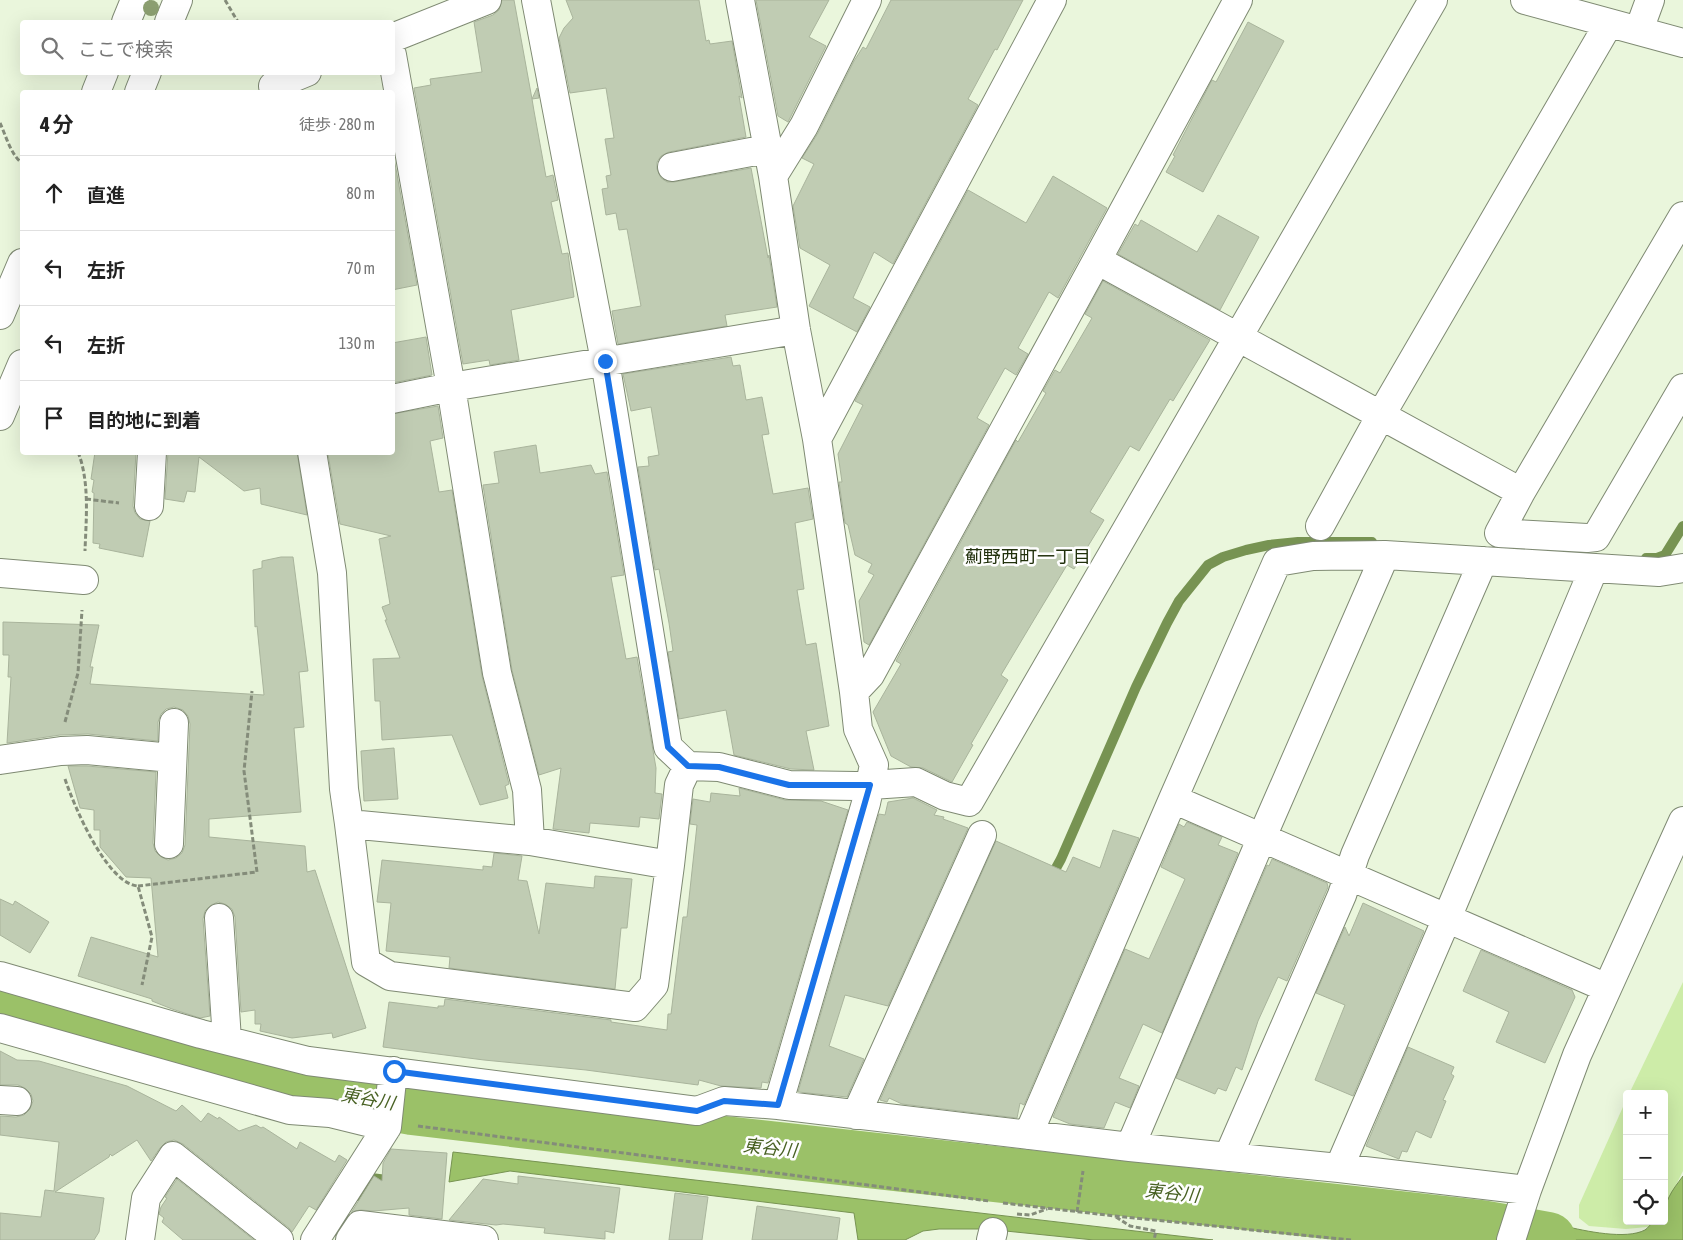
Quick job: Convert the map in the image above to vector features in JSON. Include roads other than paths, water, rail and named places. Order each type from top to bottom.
[{"type":"street","points":[[127,20],[135,0]]},
{"type":"street","points":[[169,20],[178,0]]},
{"type":"street","points":[[395,37],[487,0]]},
{"type":"street","points":[[536,0],[605,361],[668,747],[688,766],[719,767],[789,785],[870,785],[916,782],[945,796],[968,802],[1433,0]]},
{"type":"street","points":[[740,0],[773,176],[796,330],[817,439],[858,729],[874,765],[870,785],[778,1105]]},
{"type":"street","points":[[773,176],[804,126],[867,0]]},
{"type":"street","points":[[817,439],[1052,0]]},
{"type":"street","points":[[854,692],[870,675],[1098,260],[1238,0]]},
{"type":"street","points":[[1525,0],[1683,43]]},
{"type":"street","points":[[1639,30],[1650,0]]},
{"type":"street","points":[[1320,526],[1381,415],[1609,22]]},
{"type":"street","points":[[395,72],[451,387],[497,673],[527,790],[530,841]]},
{"type":"street","points":[[97,90],[103,75]]},
{"type":"street","points":[[140,90],[146,75]]},
{"type":"street","points":[[273,86],[300,75]]},
{"type":"street","points":[[672,167],[767,149]]},
{"type":"street","points":[[1683,216],[1498,533],[1596,537],[1683,388]]},
{"type":"street","points":[[1098,260],[1521,492]]},
{"type":"street","points":[[0,315],[20,268]]},
{"type":"street","points":[[395,398],[451,387],[796,330]]},
{"type":"street","points":[[0,416],[20,369]]},
{"type":"street","points":[[149,506],[152,455]]},
{"type":"street","points":[[312,455],[332,573],[344,789],[350,824],[366,962],[390,976],[400,978],[635,1007],[654,985],[679,786],[688,766]]},
{"type":"street","points":[[1130,1147],[1385,555]]},
{"type":"street","points":[[1028,1134],[1277,562],[1313,556],[1385,555],[1659,572],[1683,568]]},
{"type":"street","points":[[1228,1157],[1338,904],[1355,855],[1483,561]]},
{"type":"street","points":[[1339,1168],[1448,918],[1594,568]]},
{"type":"street","points":[[0,573],[84,580]]},
{"type":"street","points":[[168,844],[174,723]]},
{"type":"street","points":[[0,760],[61,751],[87,750],[172,758]]},
{"type":"street","points":[[1173,798],[1607,988]]},
{"type":"street","points":[[1511,1240],[1523,1201],[1577,1056],[1683,821]]},
{"type":"street","points":[[350,824],[530,841],[670,865]]},
{"type":"street","points":[[856,1115],[982,835]]},
{"type":"street","points":[[220,918],[227,1040]]},
{"type":"street","points":[[0,976],[308,1061],[697,1111],[724,1101],[778,1105],[1130,1147],[1339,1168],[1523,1201]]},
{"type":"street","points":[[0,1028],[290,1110],[330,1113],[387,1127]]},
{"type":"street","points":[[315,1240],[387,1127],[394,1071]]},
{"type":"street","points":[[140,1240],[146,1198],[173,1156],[279,1240]]},
{"type":"street","points":[[350,1240],[360,1226],[477,1240]]},
{"type":"waterway","points":[[1646,558],[1657,558],[1665,555],[1683,526]]},
{"type":"waterway","points":[[1050,879],[1061,859],[1136,687],[1167,623],[1179,601],[1208,565],[1223,557],[1269,545],[1298,542],[1372,542]]},
{"type":"waterway","name":"東谷川","points":[[0,1007],[153,1052],[280,1083],[412,1107],[706,1142],[1481,1228],[1548,1240]]},
{"type":"waterway","points":[[359,1196],[371,1178],[395,1181]]},
{"type":"district","name":"薊野西町一丁目","points":[[1028,557]]}]
